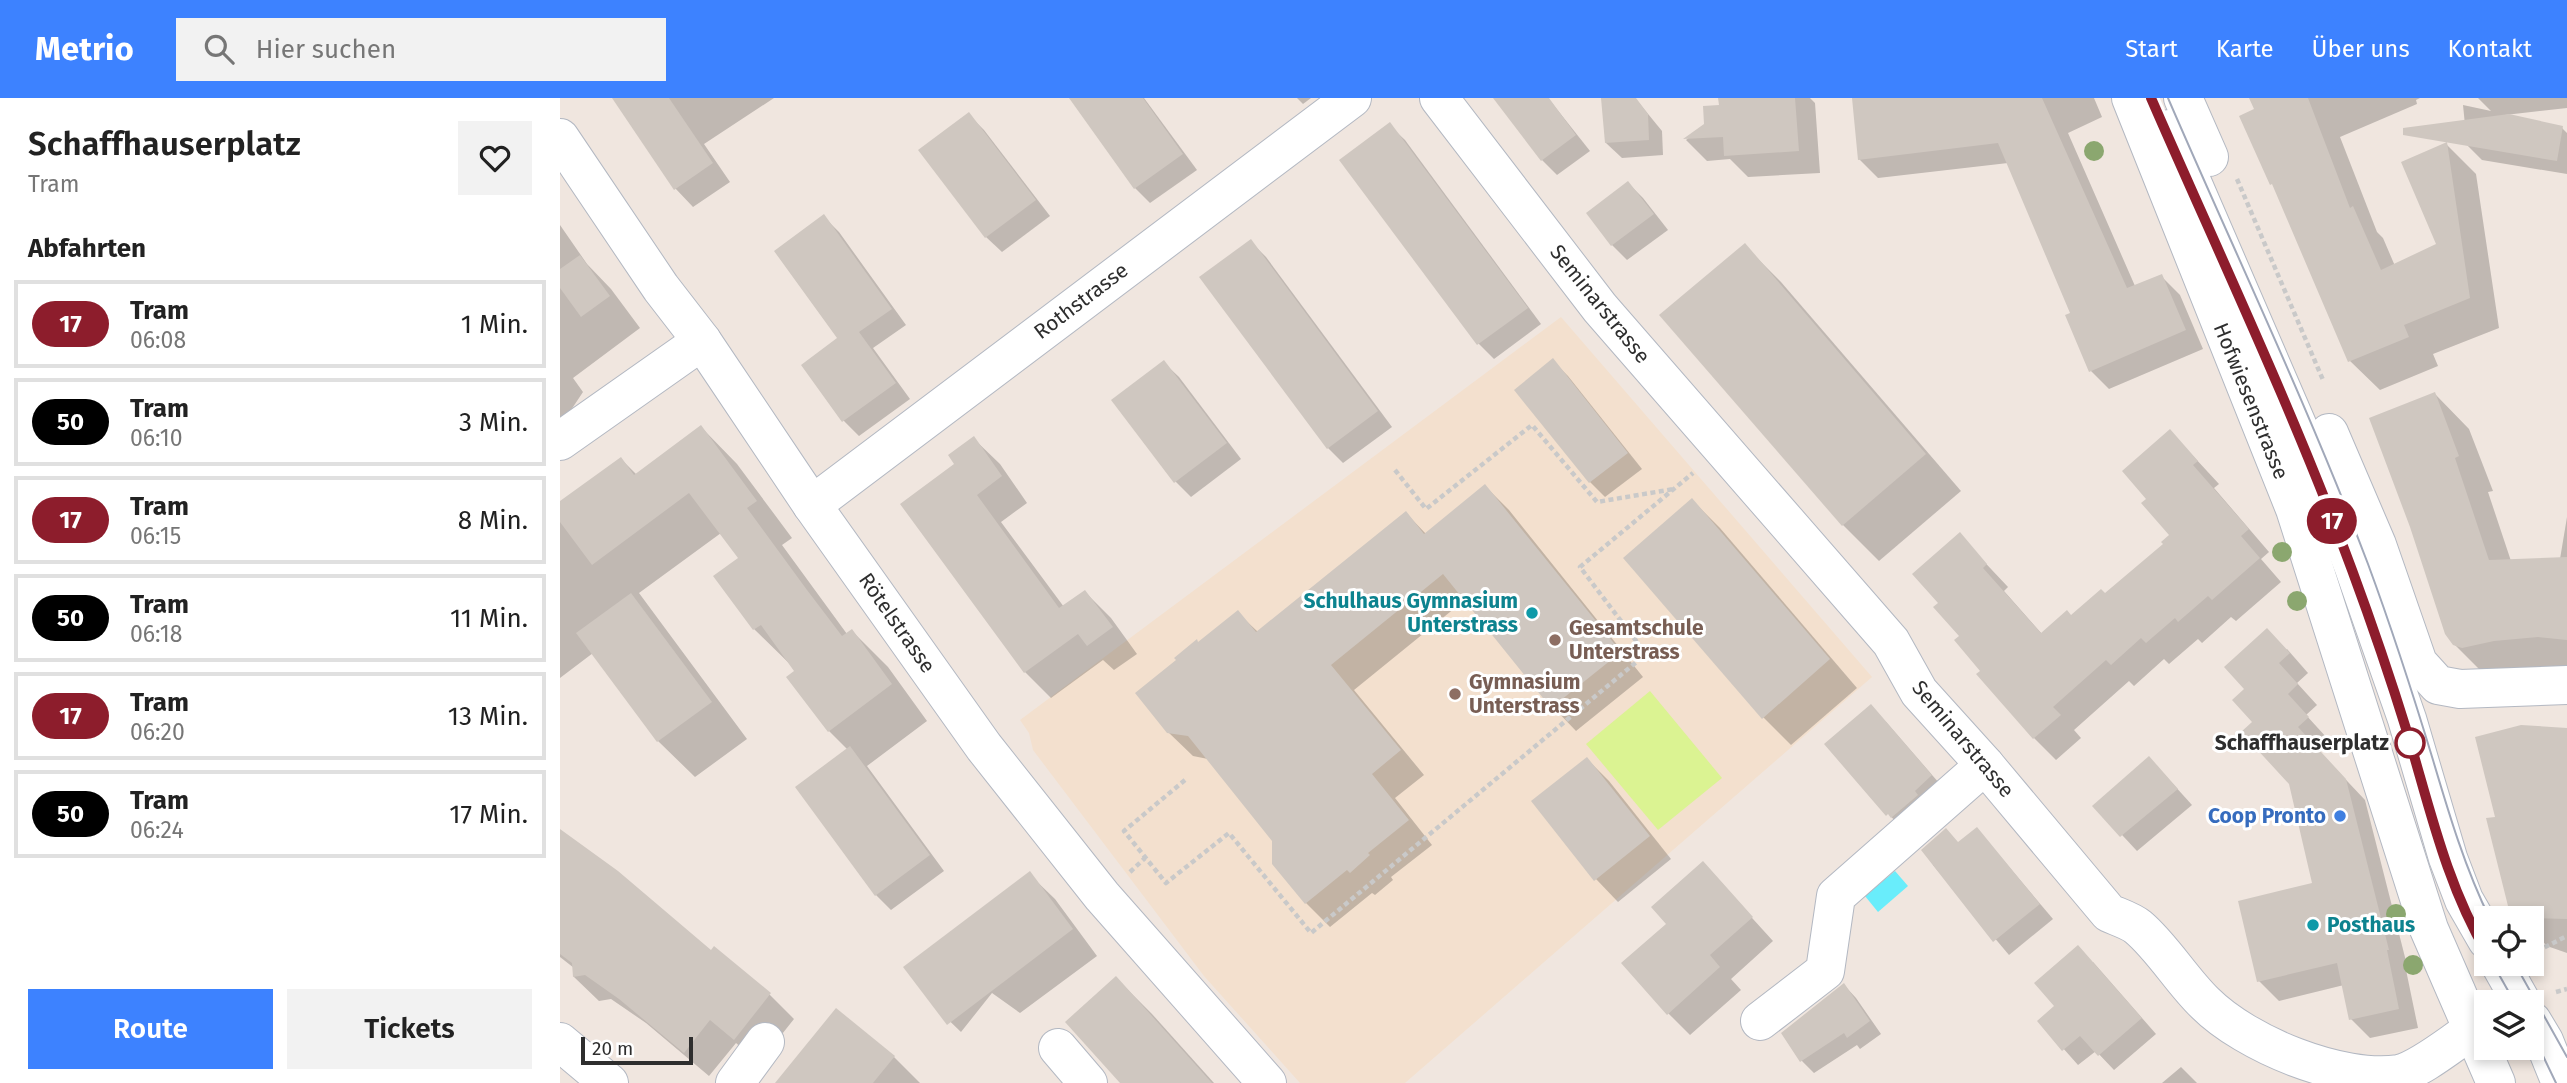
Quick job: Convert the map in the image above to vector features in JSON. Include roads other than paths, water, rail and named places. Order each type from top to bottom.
[{"type":"street","name":"Rothstrasse","points":[[812,505],[1352,98]]},
{"type":"street","name":"Seminarstrasse","points":[[1439,98],[1600,308],[1891,642],[1919,692],[1985,765],[2109,913],[2137,926],[2206,1005],[2262,1045],[2308,1065],[2361,1077],[2400,1074],[2472,1030]]},
{"type":"street","name":"Hofwiesenstrasse","points":[[2472,1030],[2429,929],[2295,509],[2159,172],[2133,98],[2169,103],[2208,155],[2377,545],[2418,663],[2438,685],[2460,689],[2567,685]]},
{"type":"street","name":"Hofwiesenstrasse","points":[[2159,172],[2169,103]]},
{"type":"street","name":"Hofwiesenstrasse","points":[[2169,103],[2349,553],[2407,719],[2448,858],[2464,900],[2474,917]]},
{"type":"street","name":"Rötelstrasse","points":[[560,138],[661,288],[702,341],[812,505],[984,747],[1102,896],[1265,1082]]},
{"type":"street","points":[[560,441],[702,341]]},
{"type":"street","points":[[1760,1021],[1825,971],[1836,896],[1985,765]]},
{"type":"street","points":[[2472,1030],[2496,1083]]},
{"type":"street","points":[[2544,1041],[2561,1083]]},
{"type":"street","points":[[560,1042],[609,1083]]},
{"type":"street","points":[[735,1083],[765,1042]]},
{"type":"street","points":[[1058,1048],[1088,1083]]},
{"type":"water","points":[[1895,871],[1908,886],[1878,912],[1865,896]]},
{"type":"tram line","points":[[2151,98],[2308,459],[2351,568],[2407,732],[2452,881],[2474,929]]},
{"type":"tram line","name":"17","points":[[2151,98],[2308,459],[2351,568],[2407,732],[2452,881],[2474,929]]},
{"type":"tram line","points":[[2168,98],[2345,505],[2394,637],[2458,841],[2484,906]]},
{"type":"tram line","points":[[2500,976],[2508,990]]},
{"type":"tram line","points":[[2522,976],[2567,1057]]},
{"type":"tram line","points":[[2544,1058],[2556,1083]]},
{"type":"place","name":"Schulhaus Gymnasium Unterstrass","points":[[1532,613]]},
{"type":"place","name":"Gesamtschule Unterstrass","points":[[1555,640]]},
{"type":"place","name":"Gymnasium Unterstrass","points":[[1455,694]]},
{"type":"place","name":"Schaffhauserplatz","points":[[2410,743]]},
{"type":"place","name":"Coop Pronto","points":[[2340,816]]},
{"type":"place","name":"Posthaus","points":[[2313,925]]}]
